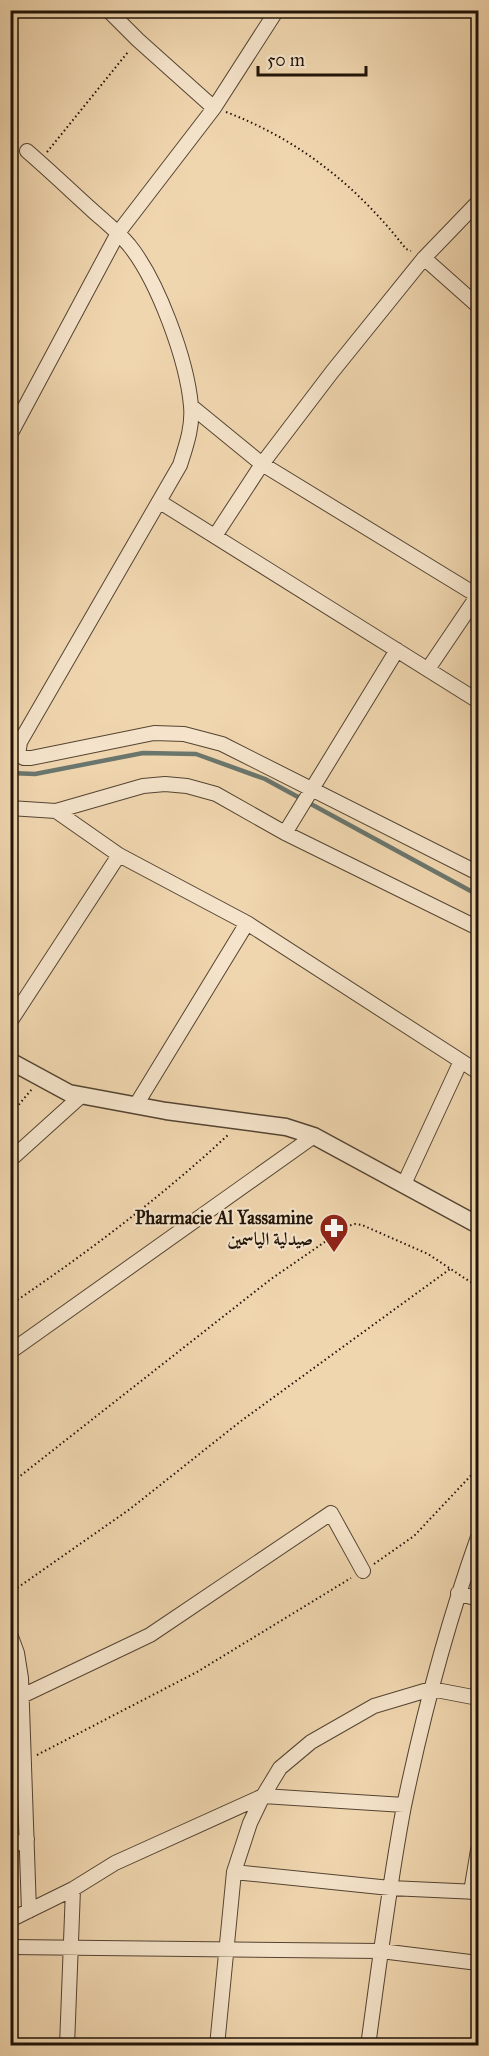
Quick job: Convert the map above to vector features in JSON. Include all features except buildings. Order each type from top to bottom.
[{"type":"street","points":[[108,10],[214,108]]},
{"type":"street","points":[[10,435],[118,233],[214,108],[277,10]]},
{"type":"street","points":[[27,151],[118,233],[138,257],[160,301],[181,357],[192,406],[186,448],[180,465],[20,742],[18,755],[31,758],[154,733],[184,734],[222,744],[310,791],[478,873]]},
{"type":"street","points":[[215,536],[262,464],[332,372],[424,258],[478,201]]},
{"type":"street","points":[[424,258],[478,306]]},
{"type":"street","points":[[192,406],[262,464],[478,596],[428,669]]},
{"type":"street","points":[[160,502],[478,701]]},
{"type":"street","points":[[285,833],[397,650]]},
{"type":"street","points":[[10,808],[56,811],[143,786],[187,786],[216,794],[285,833],[478,928]]},
{"type":"street","points":[[56,811],[119,855],[247,923],[478,1072]]},
{"type":"street","points":[[10,1022],[119,855]]},
{"type":"street","points":[[136,1105],[247,923]]},
{"type":"street","points":[[10,1061],[69,1093],[81,1096],[286,1127],[314,1136],[478,1225]]},
{"type":"street","points":[[404,1184],[461,1061]]},
{"type":"street","points":[[10,1160],[81,1096]]},
{"type":"street","points":[[10,1352],[314,1136]]},
{"type":"street","points":[[22,1696],[150,1635],[331,1513],[363,1571]]},
{"type":"street","points":[[368,2046],[390,1888],[405,1805],[431,1689],[458,1593],[478,1537]]},
{"type":"street","points":[[458,1593],[478,1599]]},
{"type":"street","points":[[10,1634],[17,1653],[22,1696],[29,1911]]},
{"type":"street","points":[[217,2046],[234,1872],[250,1823],[280,1768],[311,1742],[374,1706],[431,1689],[478,1698]]},
{"type":"street","points":[[10,1795],[25,1787]]},
{"type":"street","points":[[10,1920],[73,1889],[115,1863],[263,1796],[405,1805]]},
{"type":"street","points":[[10,1847],[27,1839]]},
{"type":"street","points":[[234,1872],[390,1888],[475,1892],[478,1850]]},
{"type":"street","points":[[67,2046],[73,1889]]},
{"type":"street","points":[[10,1947],[381,1952],[478,1963]]},
{"type":"path","points":[[27,151],[40,155],[52,147],[138,40]]},
{"type":"path","points":[[214,108],[248,121],[289,142],[324,165],[364,199],[406,249],[424,258]]},
{"type":"path","points":[[10,1114],[42,1078]]},
{"type":"path","points":[[10,1305],[134,1215],[187,1173],[243,1121]]},
{"type":"path","points":[[10,1484],[271,1279],[348,1226],[362,1225],[428,1254],[478,1287]]},
{"type":"path","points":[[10,1593],[130,1509],[242,1421],[451,1269]]},
{"type":"path","points":[[24,1762],[197,1672],[363,1571],[414,1536],[478,1468]]},
{"type":"waterway","points":[[10,773],[35,774],[143,753],[196,754],[265,779],[478,895]]},
{"type":"place","name":"Pharmacie Al Yassamine صيدلية الياسمين","points":[[334,1254]]}]
